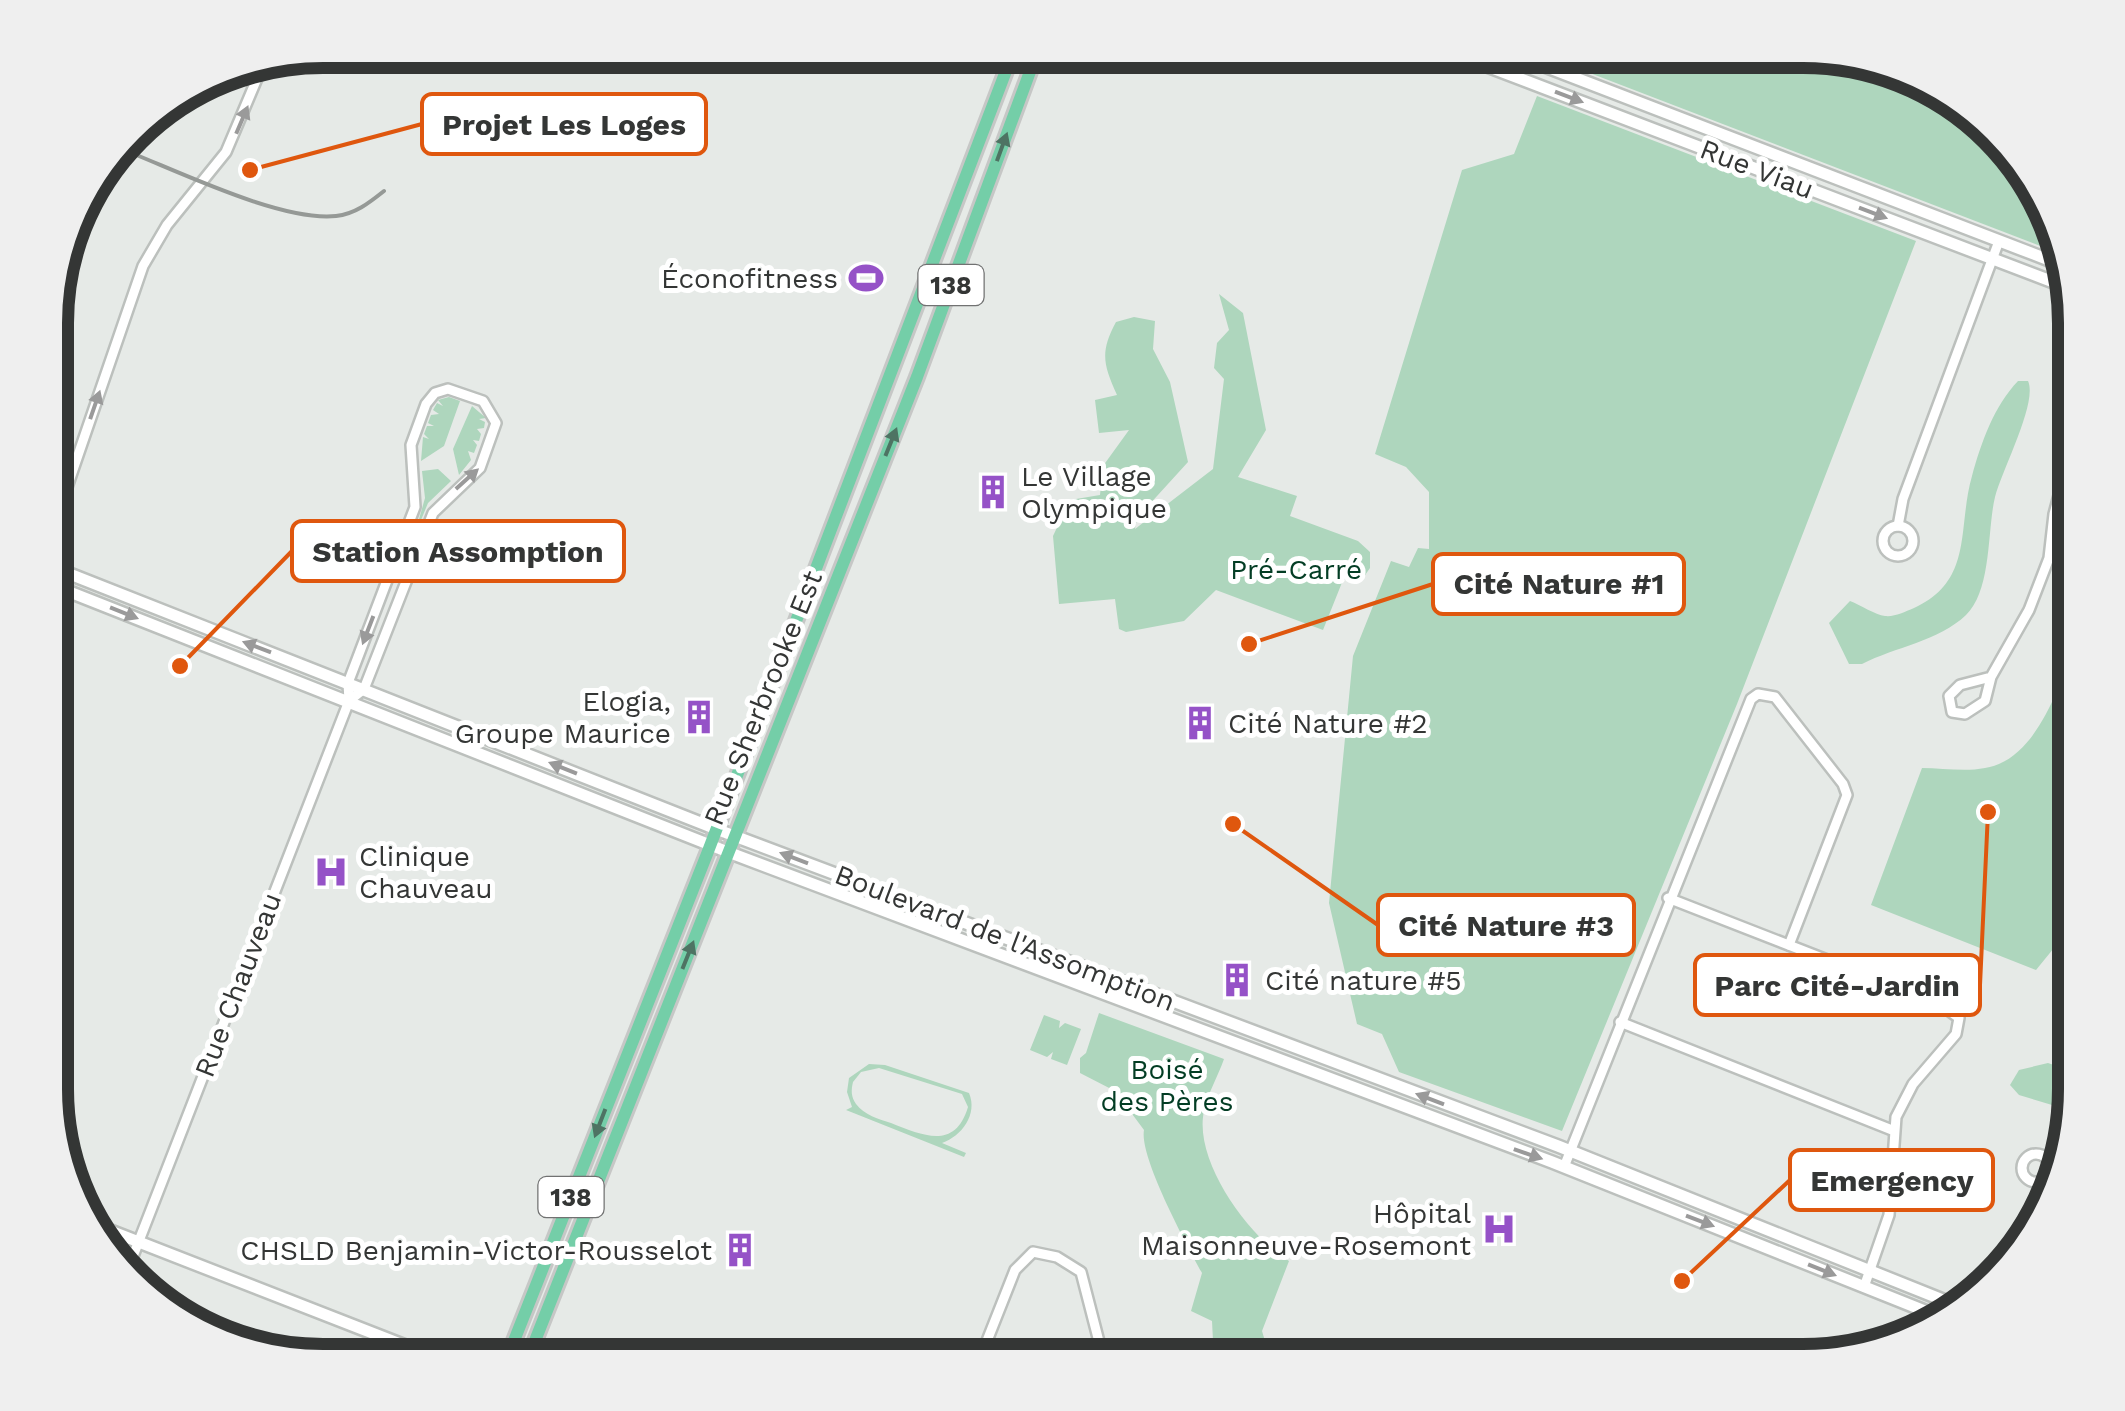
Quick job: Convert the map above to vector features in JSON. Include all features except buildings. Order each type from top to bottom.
[{"type":"main road","name":"Rue Sherbrooke Est","points":[[513,1344],[710,845],[1008,67]]},
{"type":"main road","name":"Rue Sherbrooke Est","points":[[534,1344],[1032,67]]},
{"type":"main road","points":[[963,185],[985,194]]},
{"type":"street","name":"Rue Viau","points":[[1489,67],[2054,282]]},
{"type":"street","name":"Rue Viau","points":[[1547,67],[2050,260]]},
{"type":"street","points":[[67,487],[143,266],[167,224],[226,152],[258,76]]},
{"type":"street","points":[[1898,526],[1903,499],[1998,241]]},
{"type":"street","name":"Rue Chauveau","points":[[132,1258],[349,701],[348,682],[415,507],[411,445],[426,404],[435,394],[448,389],[483,401],[496,423],[480,468],[433,513],[364,689],[349,701]]},
{"type":"street","points":[[1991,677],[1960,685],[1950,696],[1952,712],[1965,714],[1985,701],[1991,677],[2029,610],[2049,558],[2057,503]]},
{"type":"street","name":"Boulevard de l'Assomption","points":[[67,573],[716,829],[1570,1152],[1943,1300]]},
{"type":"street","name":"Boulevard de l'Assomption","points":[[67,591],[728,852],[1564,1168],[1925,1311]]},
{"type":"street","points":[[1564,1168],[1668,898],[1750,699],[1758,694],[1774,697],[1847,795],[1789,946]]},
{"type":"street","points":[[648,820],[654,804]]},
{"type":"street","points":[[1668,898],[1940,1004],[1959,1018],[1956,1034],[1912,1084],[1892,1130],[1888,1215],[1864,1287]]},
{"type":"street","points":[[1620,1022],[1892,1130]]},
{"type":"street","points":[[112,1231],[400,1344]]},
{"type":"street","points":[[986,1344],[1014,1270],[1033,1252],[1057,1258],[1081,1272],[1088,1284],[1100,1343]]},
{"type":"green space","points":[[1574,67],[1802,67],[1868,76],[1900,87],[1944,111],[1994,154],[2023,195],[2046,248]]},
{"type":"green space","points":[[1537,96],[1916,241],[1737,704],[1562,1131],[1399,1072],[1382,1034],[1357,1024],[1329,903],[1353,656],[1391,561],[1409,567],[1418,548],[1429,549],[1429,492],[1406,467],[1375,454],[1462,170],[1514,154]]},
{"type":"green space","name":"Pré-Carré","points":[[1219,294],[1243,313],[1266,430],[1238,477],[1297,496],[1290,516],[1358,541],[1370,552],[1370,568],[1363,578],[1343,580],[1323,630],[1216,590],[1184,621],[1126,632],[1119,629],[1115,599],[1059,604],[1053,536],[1070,500],[1100,495],[1103,466],[1129,430],[1099,433],[1095,400],[1117,395],[1105,358],[1116,322],[1134,317],[1155,321],[1153,349],[1170,382],[1188,462],[1137,518],[1135,529],[1213,469],[1224,379],[1214,368],[1217,343],[1229,330]]},
{"type":"green space","points":[[2018,381],[2028,381],[2028,404],[1995,497],[1984,575],[1974,604],[1966,615],[1943,631],[1862,664],[1849,664],[1829,623],[1850,601],[1877,614],[1892,616],[1933,597],[1955,568],[1980,451],[1995,413]]},
{"type":"green space","points":[[449,397],[460,401],[444,446],[421,461],[423,437],[429,439],[424,434],[427,426],[434,426],[428,423],[431,415],[439,414],[433,410],[437,403],[443,406],[438,400]]},
{"type":"green space","points":[[472,406],[486,418],[479,419],[485,422],[484,428],[477,429],[481,434],[479,441],[473,440],[477,445],[474,453],[468,451],[471,460],[459,475],[453,449]]},
{"type":"green space","points":[[438,469],[451,481],[428,503],[414,537],[425,498],[422,471]]},
{"type":"green space","points":[[2057,690],[2057,944],[2036,970],[1871,905],[1922,768],[1962,770],[2003,762],[2018,752],[2043,720]]},
{"type":"green space","name":"Boisé des Pères","points":[[1099,1013],[1224,1059],[1204,1111],[1207,1152],[1227,1196],[1242,1216],[1273,1250],[1289,1261],[1262,1331],[1266,1343],[1213,1343],[1212,1321],[1191,1311],[1202,1273],[1156,1180],[1144,1143],[1144,1130],[1115,1091],[1080,1073],[1080,1058],[1086,1053]]},
{"type":"green space","points":[[1044,1015],[1060,1021],[1059,1028],[1065,1023],[1081,1029],[1067,1065],[1051,1059],[1053,1052],[1047,1057],[1030,1050]]},
{"type":"green space","points":[[2048,1063],[2057,1066],[2057,1106],[2019,1095],[2010,1085],[2019,1070]]},
{"type":"green space","points":[[869,1064],[885,1065],[969,1093],[970,1116],[956,1135],[942,1143],[966,1153],[964,1157],[846,1110],[852,1107],[847,1092],[849,1078]],"holes":[[[879,1068],[962,1094],[968,1107],[962,1121],[947,1134],[937,1136],[867,1114],[856,1104],[852,1091],[861,1072]]]},
{"type":"railway","points":[[132,153],[257,203],[313,216],[349,213],[384,191]]},
{"type":"place","name":"Projet Les Loges","points":[[250,170]]},
{"type":"place","name":"Éconofitness","points":[[866,278]]},
{"type":"place","name":"Le Village Olympique","points":[[993,492]]},
{"type":"place","name":"Cité Nature #1","points":[[1249,644]]},
{"type":"place","name":"Station Assomption","points":[[180,666]]},
{"type":"place","name":"Elogia, Groupe Maurice","points":[[699,717]]},
{"type":"place","name":"Cité Nature #2","points":[[1200,723]]},
{"type":"place","name":"Parc Cité-Jardin","points":[[1988,812]]},
{"type":"place","name":"Cité Nature #3","points":[[1233,824]]},
{"type":"place","name":"Clinique Chauveau","points":[[331,872]]},
{"type":"place","name":"Cité nature #5","points":[[1237,980]]},
{"type":"place","name":"Hôpital Maisonneuve-Rosemont","points":[[1499,1229]]},
{"type":"place","name":"CHSLD Benjamin-Victor-Rousselot","points":[[740,1250]]},
{"type":"place","name":"Emergency","points":[[1682,1281]]}]
